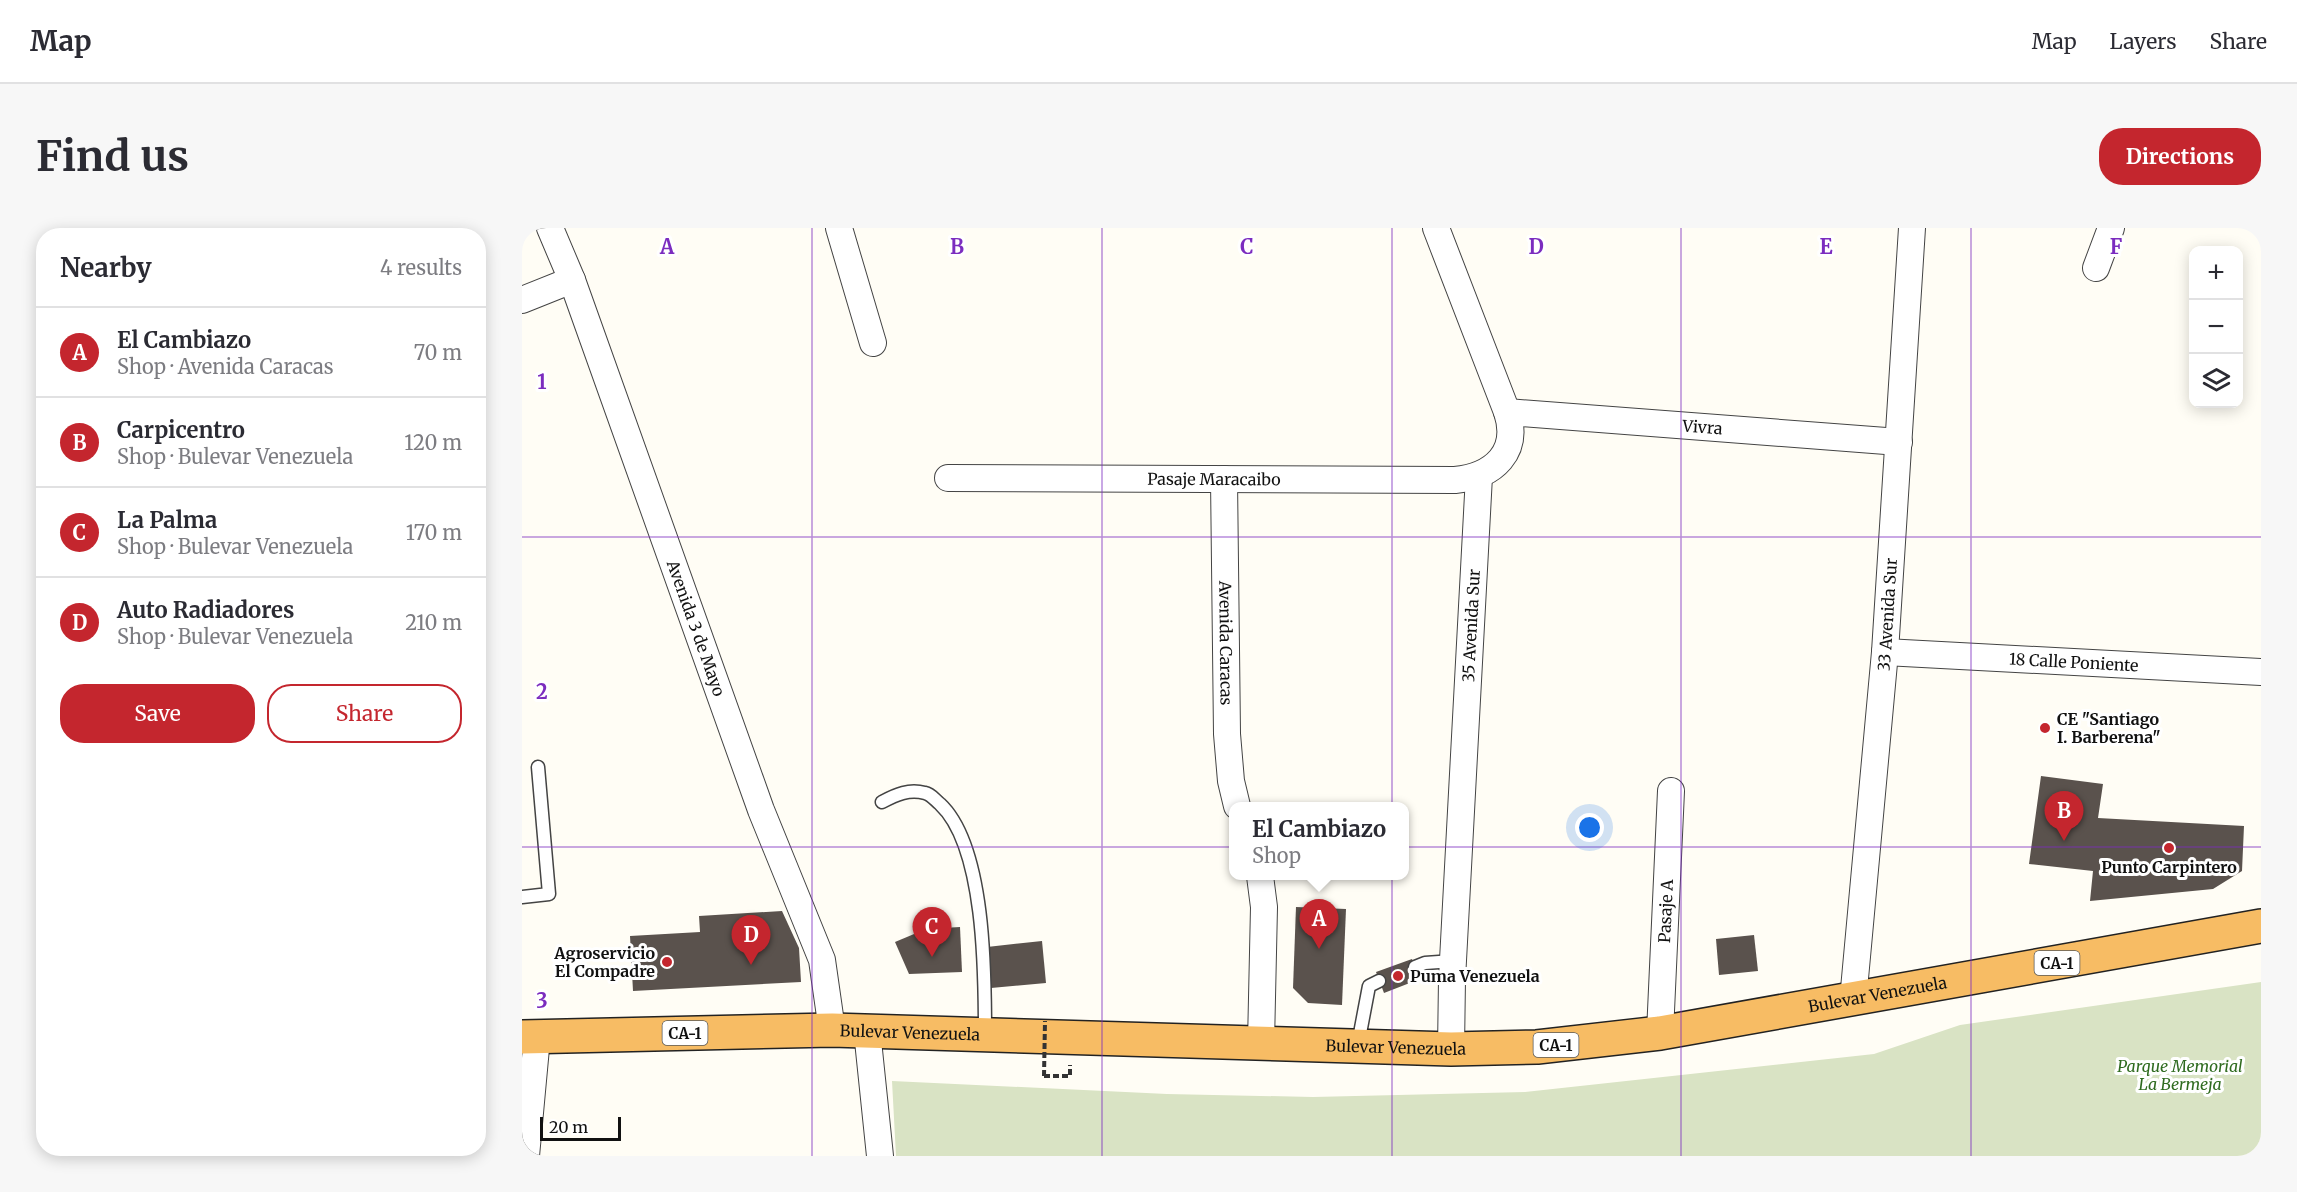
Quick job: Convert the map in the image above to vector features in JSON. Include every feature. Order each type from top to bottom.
[{"type":"highway","name":"Bulevar Venezuela","points":[[529,1037],[832,1030],[1358,1046],[1537,1047],[1660,1033],[2261,926]]},
{"type":"street","name":"Avenida 3 de Mayo","points":[[550,228],[572,280],[761,810],[822,960],[832,1030]]},
{"type":"street","points":[[839,228],[873,343]]},
{"type":"street","points":[[1436,228],[1507,412],[1512,434],[1509,446],[1501,458],[1479,476]]},
{"type":"street","name":"33 Avenida Sur","points":[[1853,1000],[1885,652],[1912,228]]},
{"type":"street","points":[[2097,268],[2111,228]]},
{"type":"street","points":[[522,300],[572,280]]},
{"type":"street","name":"Vivra","points":[[1507,412],[1899,442]]},
{"type":"street","name":"Pasaje Maracaibo","points":[[948,477],[1455,480],[1479,476]]},
{"type":"street","name":"35 Avenida Sur","points":[[1451,1048],[1453,961],[1479,476]]},
{"type":"street","name":"Avenida Caracas","points":[[1224,479],[1227,734],[1231,782],[1236,802]]},
{"type":"street","name":"18 Calle Poniente","points":[[1885,652],[2261,672]]},
{"type":"street","name":"Pasaje A","points":[[1660,1033],[1671,791]]},
{"type":"street","points":[[1260,880],[1264,908],[1261,1043]]},
{"type":"street","points":[[867,1031],[880,1156]]},
{"type":"street","points":[[526,1156],[529,1037]]},
{"type":"lane","points":[[522,897],[549,894],[538,767]]},
{"type":"lane","points":[[882,801],[903,791],[928,793],[951,814],[968,856],[979,899],[986,1034]]},
{"type":"lane","points":[[1415,967],[1425,963],[1453,961]]},
{"type":"lane","points":[[1358,1046],[1369,986],[1379,981]]},
{"type":"path","points":[[1045,1021],[1044,1076],[1070,1076]]},
{"type":"green space","name":"Parque Memorial La Bermeja","points":[[2261,982],[2261,1156],[896,1156],[892,1081],[1167,1094],[1313,1097],[1525,1092],[1874,1054],[1960,1025]]},
{"type":"building","name":"Punto Carpintero","points":[[2041,776],[2103,784],[2098,818],[2244,826],[2242,871],[2213,889],[2090,901],[2093,871],[2029,864]]},
{"type":"building","points":[[1296,907],[1346,909],[1342,1005],[1308,1003],[1293,988]]},
{"type":"building","points":[[782,911],[799,948],[801,982],[633,991],[630,936],[700,932],[699,916]]},
{"type":"building","points":[[960,927],[962,972],[909,974],[895,942],[926,929]]},
{"type":"building","points":[[1754,935],[1758,971],[1719,975],[1716,939]]},
{"type":"building","points":[[1042,941],[1046,983],[991,988],[987,947]]},
{"type":"building","name":"Puma Venezuela","points":[[1412,959],[1420,979],[1384,993],[1376,972]]},
{"type":"place","name":"CE \"Santiago I. Barberena\"","points":[[2045,728]]},
{"type":"place","name":"Carpicentro","points":[[2064,841]]},
{"type":"place","name":"Punto Carpintero","points":[[2169,848]]},
{"type":"place","name":"El Cambiazo","points":[[1319,949]]},
{"type":"place","name":"La Palma","points":[[932,957]]},
{"type":"place","name":"Agroservicio El Compadre","points":[[667,962]]},
{"type":"place","name":"Auto Radiadores","points":[[751,965]]},
{"type":"place","name":"Puma Venezuela","points":[[1398,976]]}]
